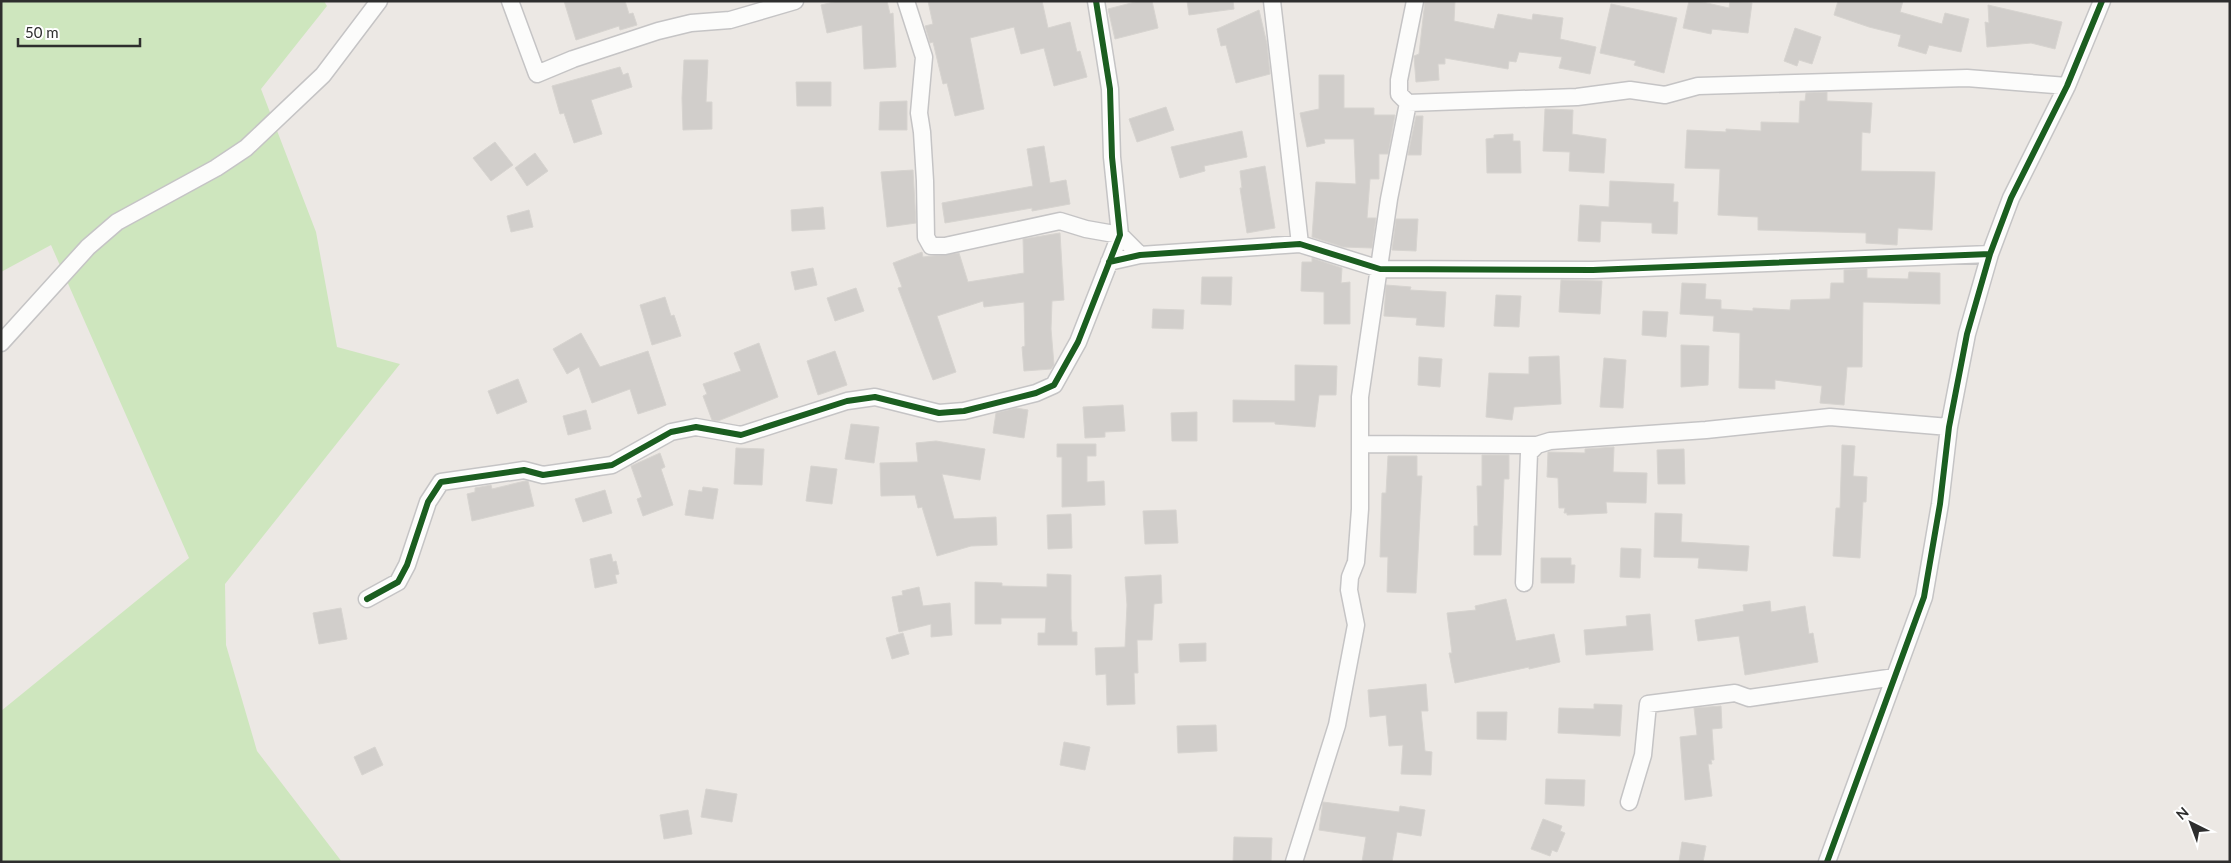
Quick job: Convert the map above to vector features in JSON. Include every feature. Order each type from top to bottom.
[{"type":"street","points":[[1,343],[88,247],[117,222],[216,168],[246,148],[324,75],[379,1]]},
{"type":"street","points":[[510,1],[537,74],[573,59],[658,31],[692,23],[730,20],[794,1]]},
{"type":"street","points":[[906,1],[924,57],[919,113],[925,181],[926,237],[931,246],[944,246],[1060,221],[1086,229],[1120,235],[1140,255]]},
{"type":"street","points":[[367,599],[398,582],[407,565],[428,502],[441,482],[524,470],[543,475],[612,464],[672,432],[696,427],[741,435],[847,401],[875,397],[939,413],[964,411],[1036,393],[1054,385],[1078,342],[1120,235],[1112,157],[1110,90],[1096,1]]},
{"type":"street","points":[[1272,1],[1300,244]]},
{"type":"street","points":[[1414,1],[1399,80],[1399,94],[1408,103],[1577,97],[1630,90],[1665,95],[1698,86],[1967,78],[2067,86]]},
{"type":"street","points":[[1827,862],[1924,597],[1940,504],[1949,427],[1967,334],[1990,254],[2011,198],[2067,86],[2102,1]]},
{"type":"street","points":[[1294,862],[1337,725],[1356,625],[1349,590],[1350,578],[1356,562],[1360,509],[1360,397],[1389,199],[1408,103]]},
{"type":"street","points":[[1109,262],[1140,255],[1300,244],[1380,269],[1593,270],[1990,254]]},
{"type":"street","points":[[1360,444],[1536,445],[1550,441],[1706,430],[1830,416],[1949,427]]},
{"type":"street","points":[[1524,583],[1529,453],[1536,445]]},
{"type":"street","points":[[1629,802],[1643,755],[1648,704],[1735,693],[1749,698],[1895,677]]},
{"type":"green space","points":[[1,1],[324,1],[327,6],[261,89],[316,232],[337,347],[400,364],[225,584],[226,645],[257,751],[342,862],[1,862],[1,711],[189,558],[51,245],[1,272]]},
{"type":"building","points":[[564,1],[625,1],[629,14],[633,13],[637,25],[620,30],[619,26],[576,40]]},
{"type":"building","points":[[838,1],[887,1],[890,14],[893,13],[896,67],[864,69],[862,25],[827,33],[821,5]]},
{"type":"building","points":[[928,1],[1042,1],[1048,28],[1070,22],[1077,52],[1080,51],[1087,77],[1054,86],[1044,48],[1021,54],[1014,27],[970,38],[984,109],[955,116],[947,83],[943,84],[933,42],[930,43],[925,26],[933,24]]},
{"type":"building","points":[[1139,1],[1152,1],[1158,28],[1115,39],[1108,9]]},
{"type":"building","points":[[1187,1],[1233,1],[1234,9],[1189,15]]},
{"type":"building","points":[[1425,1],[1455,1],[1454,21],[1494,29],[1498,14],[1532,20],[1533,14],[1563,18],[1560,39],[1596,47],[1590,74],[1559,68],[1562,57],[1519,52],[1516,62],[1509,61],[1508,69],[1445,58],[1445,64],[1438,64],[1439,80],[1416,82],[1414,56],[1419,54]]},
{"type":"building","points":[[1689,1],[1698,1],[1729,8],[1730,1],[1752,3],[1748,33],[1712,29],[1711,34],[1683,28]]},
{"type":"building","points":[[1838,1],[1903,1],[1900,12],[1942,24],[1945,13],[1969,19],[1961,52],[1929,45],[1926,54],[1898,46],[1901,35],[1834,15]]},
{"type":"building","points":[[1611,4],[1677,18],[1664,73],[1634,65],[1636,61],[1600,53]]},
{"type":"building","points":[[1988,5],[2062,22],[2055,49],[2031,43],[1987,47],[1985,22],[1989,23]]},
{"type":"building","points":[[1259,10],[1267,44],[1270,74],[1236,83],[1226,45],[1221,46],[1217,29]]},
{"type":"building","points":[[1795,28],[1821,37],[1812,64],[1799,60],[1797,66],[1784,61]]},
{"type":"building","points":[[684,60],[708,60],[706,102],[712,102],[712,129],[683,130]]},
{"type":"building","points":[[620,67],[623,75],[628,73],[632,87],[591,100],[602,134],[574,143],[564,113],[560,114],[552,86]]},
{"type":"building","points":[[1319,75],[1344,75],[1344,108],[1374,108],[1374,115],[1395,115],[1388,154],[1379,154],[1379,179],[1370,179],[1367,218],[1376,218],[1372,248],[1343,247],[1312,237],[1316,182],[1356,184],[1354,139],[1324,139],[1325,143],[1307,147],[1300,113],[1319,109]]},
{"type":"building","points":[[796,82],[831,82],[831,106],[797,106]]},
{"type":"building","points":[[1827,92],[1827,101],[1872,103],[1870,133],[1862,132],[1861,171],[1935,172],[1932,230],[1898,228],[1897,245],[1866,243],[1866,233],[1758,230],[1758,217],[1718,215],[1720,169],[1685,168],[1687,130],[1726,132],[1726,129],[1761,131],[1761,122],[1799,123],[1800,101],[1805,101],[1806,93]]},
{"type":"building","points":[[907,101],[907,130],[879,130],[880,102]]},
{"type":"building","points":[[1166,107],[1174,130],[1137,142],[1129,119]]},
{"type":"building","points":[[1545,109],[1573,110],[1572,134],[1606,139],[1604,173],[1569,171],[1570,152],[1543,151]]},
{"type":"building","points":[[1416,116],[1423,116],[1421,155],[1408,155]]},
{"type":"building","points":[[1242,131],[1247,157],[1204,166],[1205,171],[1180,178],[1171,147]]},
{"type":"building","points":[[1513,134],[1513,141],[1520,141],[1521,173],[1487,173],[1486,139],[1494,138],[1494,135]]},
{"type":"building","points":[[495,142],[513,165],[491,181],[473,158]]},
{"type":"building","points":[[1044,146],[1050,183],[1066,180],[1070,204],[1032,211],[1032,208],[945,223],[942,203],[1033,186],[1027,149]]},
{"type":"building","points":[[535,153],[548,171],[527,186],[515,168]]},
{"type":"building","points":[[1265,166],[1275,228],[1247,233],[1240,188],[1242,188],[1240,171]]},
{"type":"building","points":[[913,170],[916,223],[887,227],[881,172]]},
{"type":"building","points":[[1610,181],[1674,184],[1673,202],[1678,202],[1677,234],[1652,233],[1652,223],[1601,221],[1600,242],[1578,241],[1580,205],[1609,207]]},
{"type":"building","points":[[823,207],[825,229],[792,231],[791,210]]},
{"type":"building","points":[[529,210],[533,227],[511,232],[507,216]]},
{"type":"building","points":[[1396,219],[1418,219],[1416,251],[1392,250]]},
{"type":"building","points":[[1060,233],[1064,300],[1052,301],[1051,329],[1054,365],[1051,369],[1024,371],[1022,347],[1025,346],[1024,302],[984,307],[983,301],[937,316],[956,372],[933,380],[898,288],[902,287],[893,263],[922,252],[923,257],[959,253],[968,282],[1024,273],[1023,239]]},
{"type":"building","points":[[1312,258],[1342,268],[1341,283],[1350,282],[1350,324],[1324,324],[1324,292],[1301,291],[1302,262],[1312,262]]},
{"type":"building","points":[[813,268],[817,285],[795,290],[791,272]]},
{"type":"building","points":[[1867,269],[1867,278],[1908,279],[1909,272],[1940,273],[1940,304],[1863,302],[1862,367],[1847,367],[1844,405],[1820,403],[1822,386],[1775,380],[1775,389],[1739,388],[1740,333],[1713,331],[1714,316],[1680,314],[1682,283],[1706,284],[1705,299],[1721,300],[1721,309],[1753,311],[1753,308],[1790,310],[1791,300],[1830,299],[1831,283],[1844,283],[1844,270]]},
{"type":"building","points":[[1202,277],[1232,277],[1231,305],[1201,304]]},
{"type":"building","points":[[1561,280],[1602,281],[1600,314],[1559,312]]},
{"type":"building","points":[[1386,285],[1411,287],[1410,290],[1446,292],[1444,327],[1416,325],[1417,318],[1384,316]]},
{"type":"building","points":[[856,288],[864,311],[835,321],[827,298]]},
{"type":"building","points":[[1496,295],[1521,296],[1519,327],[1494,326]]},
{"type":"building","points":[[665,297],[671,316],[674,315],[681,336],[652,345],[640,305]]},
{"type":"building","points":[[1153,309],[1184,310],[1183,329],[1152,328]]},
{"type":"building","points":[[1643,311],[1668,312],[1666,337],[1642,335]]},
{"type":"building","points":[[581,333],[600,367],[648,351],[666,405],[638,414],[630,389],[592,403],[579,367],[567,374],[553,349]]},
{"type":"building","points":[[759,343],[778,397],[718,421],[712,420],[703,396],[707,394],[703,384],[741,371],[734,353]]},
{"type":"building","points":[[1681,345],[1709,346],[1708,385],[1681,387]]},
{"type":"building","points":[[835,351],[847,385],[818,395],[807,361]]},
{"type":"building","points":[[1559,356],[1561,404],[1514,407],[1512,420],[1486,417],[1489,373],[1529,374],[1529,357]]},
{"type":"building","points":[[1419,357],[1442,359],[1440,387],[1418,385]]},
{"type":"building","points":[[1604,358],[1626,360],[1623,408],[1600,407]]},
{"type":"building","points":[[1295,365],[1337,366],[1336,395],[1319,395],[1315,427],[1275,424],[1275,422],[1233,422],[1233,400],[1295,401]]},
{"type":"building","points":[[518,379],[527,402],[497,414],[488,391]]},
{"type":"building","points":[[1123,405],[1125,431],[1105,432],[1105,437],[1085,438],[1083,407]]},
{"type":"building","points":[[1016,408],[1028,410],[1024,438],[993,433],[996,413]]},
{"type":"building","points":[[586,410],[591,429],[568,435],[563,416]]},
{"type":"building","points":[[1197,412],[1197,441],[1172,441],[1171,413]]},
{"type":"building","points":[[851,424],[879,427],[874,463],[845,459]]},
{"type":"building","points":[[936,441],[985,449],[980,480],[942,474],[954,519],[996,517],[997,545],[971,546],[937,556],[922,507],[918,508],[915,495],[881,496],[880,463],[918,462],[916,443]]},
{"type":"building","points":[[1057,444],[1096,444],[1096,456],[1087,456],[1087,482],[1104,481],[1105,505],[1062,507],[1062,457],[1057,457]]},
{"type":"building","points":[[1842,445],[1855,446],[1853,476],[1867,477],[1866,502],[1863,502],[1860,558],[1833,556],[1836,508],[1840,508]]},
{"type":"building","points":[[1614,447],[1613,472],[1647,473],[1646,503],[1606,502],[1607,513],[1567,515],[1567,513],[1564,513],[1565,508],[1559,508],[1558,478],[1547,477],[1548,452],[1585,453],[1585,449]]},
{"type":"building","points":[[736,448],[764,449],[762,485],[734,484]]},
{"type":"building","points":[[1684,449],[1685,484],[1658,484],[1657,450]]},
{"type":"building","points":[[660,453],[665,467],[661,469],[673,505],[643,516],[637,499],[642,497],[631,466]]},
{"type":"building","points":[[1482,455],[1509,455],[1509,479],[1504,479],[1501,555],[1474,555],[1474,526],[1478,526],[1477,486],[1482,486]]},
{"type":"building","points":[[1388,456],[1417,456],[1417,476],[1422,476],[1416,593],[1387,592],[1388,557],[1380,557],[1382,493],[1386,493]]},
{"type":"building","points":[[811,466],[837,469],[832,504],[806,501]]},
{"type":"building","points":[[528,481],[534,506],[472,521],[467,494],[475,492],[475,488],[491,485],[492,489]]},
{"type":"building","points":[[703,487],[718,489],[713,519],[685,515],[689,490],[702,492]]},
{"type":"building","points":[[605,490],[612,513],[583,522],[575,499]]},
{"type":"building","points":[[1176,510],[1178,543],[1145,544],[1143,511]]},
{"type":"building","points":[[1655,513],[1682,514],[1681,542],[1749,546],[1747,571],[1698,568],[1699,558],[1654,557]]},
{"type":"building","points":[[1071,514],[1072,548],[1048,549],[1047,515]]},
{"type":"building","points":[[1621,548],[1641,549],[1640,578],[1620,577]]},
{"type":"building","points":[[611,554],[613,562],[616,561],[619,574],[615,575],[617,583],[595,588],[590,559]]},
{"type":"building","points":[[1541,558],[1571,558],[1571,565],[1575,565],[1574,583],[1541,583]]},
{"type":"building","points":[[1047,574],[1071,575],[1072,632],[1077,632],[1077,645],[1038,645],[1038,633],[1045,633],[1046,618],[1001,618],[1001,624],[975,624],[975,582],[1002,583],[1002,586],[1047,587]]},
{"type":"building","points":[[1161,575],[1162,603],[1154,604],[1152,640],[1137,640],[1138,673],[1134,673],[1135,704],[1107,705],[1106,674],[1096,675],[1095,648],[1125,647],[1127,605],[1125,577]]},
{"type":"building","points":[[919,587],[923,606],[950,603],[952,635],[931,637],[931,624],[899,632],[892,597],[903,595],[902,591]]},
{"type":"building","points":[[1506,599],[1516,641],[1554,634],[1560,662],[1455,683],[1449,653],[1452,653],[1447,613],[1476,610],[1475,606]]},
{"type":"building","points":[[1770,601],[1771,612],[1805,606],[1809,634],[1813,633],[1818,662],[1745,675],[1739,636],[1698,641],[1695,620],[1744,611],[1743,605]]},
{"type":"building","points":[[341,608],[347,639],[319,644],[313,613]]},
{"type":"building","points":[[1650,614],[1653,650],[1586,655],[1584,630],[1627,626],[1626,616]]},
{"type":"building","points":[[903,633],[909,654],[892,659],[886,638]]},
{"type":"building","points":[[1206,643],[1206,661],[1180,662],[1179,644]]},
{"type":"building","points":[[1426,684],[1428,711],[1421,711],[1425,751],[1432,752],[1431,775],[1401,774],[1403,745],[1389,746],[1386,715],[1370,717],[1368,690]]},
{"type":"building","points":[[1594,704],[1622,705],[1620,736],[1558,733],[1559,708],[1594,709]]},
{"type":"building","points":[[1721,706],[1722,728],[1712,729],[1714,760],[1711,760],[1712,764],[1708,764],[1712,796],[1685,800],[1680,737],[1697,735],[1694,708]]},
{"type":"building","points":[[1477,712],[1507,712],[1506,740],[1477,739]]},
{"type":"building","points":[[1216,725],[1217,751],[1178,753],[1177,726]]},
{"type":"building","points":[[1064,742],[1090,747],[1085,770],[1060,765]]},
{"type":"building","points":[[375,747],[383,765],[362,775],[354,757]]},
{"type":"building","points":[[1546,779],[1585,780],[1584,806],[1545,804]]},
{"type":"building","points":[[706,789],[737,794],[732,822],[701,817]]},
{"type":"building","points":[[1323,802],[1399,812],[1400,806],[1425,810],[1421,836],[1397,832],[1392,862],[1362,862],[1366,837],[1319,830]]},
{"type":"building","points":[[688,810],[692,834],[664,839],[660,815]]},
{"type":"building","points":[[1543,819],[1562,826],[1560,831],[1565,833],[1557,852],[1552,850],[1550,856],[1531,849]]},
{"type":"building","points":[[1234,837],[1272,838],[1271,862],[1233,862]]},
{"type":"building","points":[[1682,842],[1706,846],[1703,862],[1679,862]]},
{"type":"cycle path","points":[[367,599],[398,582],[407,565],[428,502],[441,482],[524,470],[543,475],[612,465],[671,432],[696,427],[741,435],[847,401],[875,397],[939,413],[964,411],[1036,393],[1054,385],[1078,342],[1120,235],[1112,157],[1110,89],[1096,1]]},
{"type":"cycle path","points":[[1827,862],[1924,597],[1940,504],[1949,427],[1967,334],[1990,254],[2011,198],[2067,86],[2102,1]]},
{"type":"cycle path","points":[[1109,262],[1140,255],[1300,244],[1380,269],[1593,270],[1990,254]]}]
